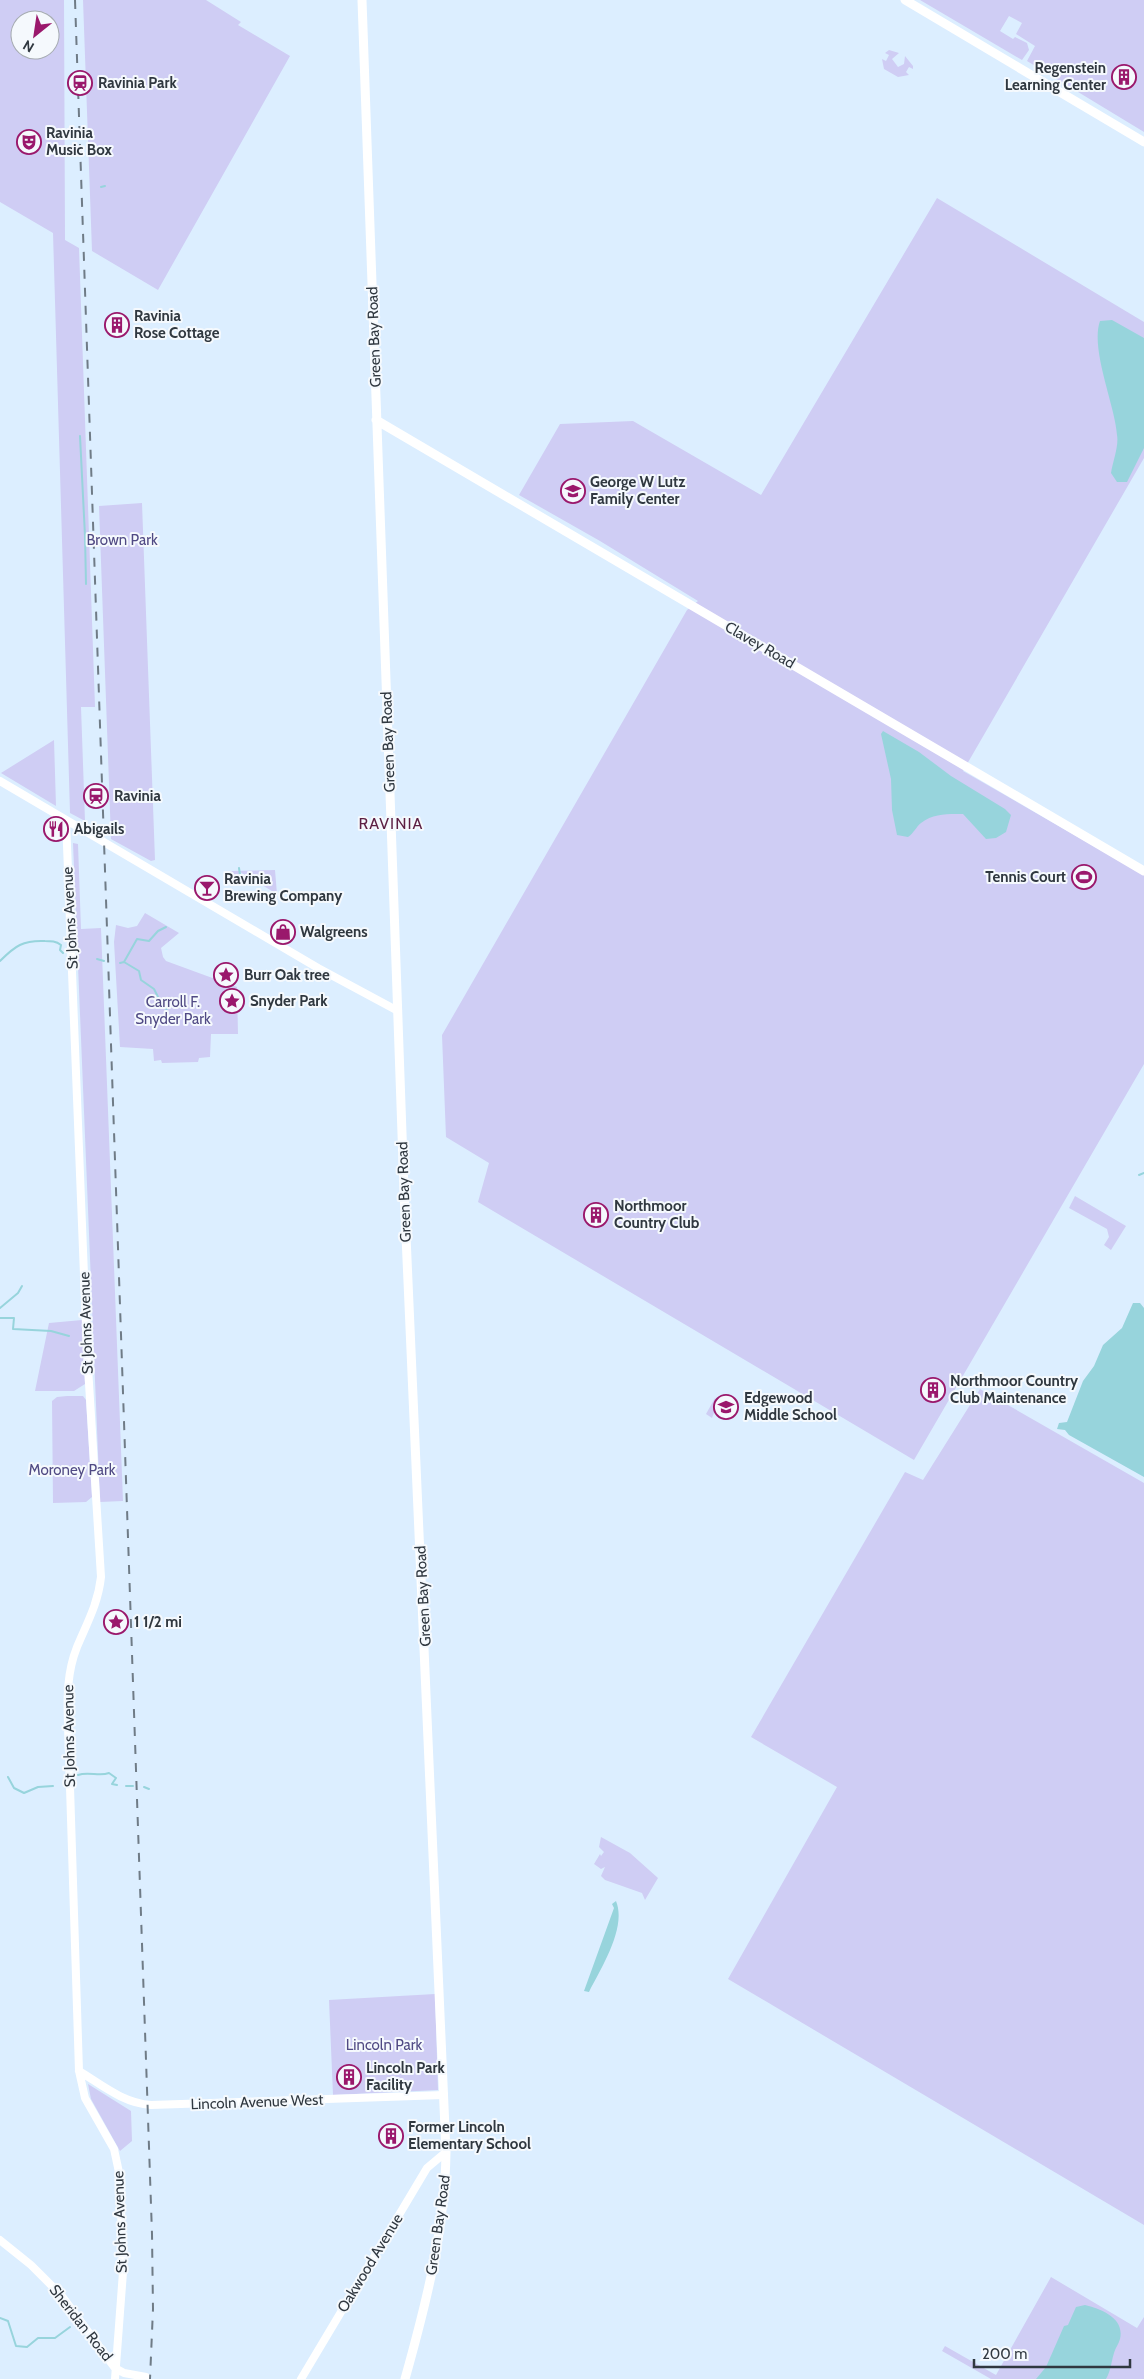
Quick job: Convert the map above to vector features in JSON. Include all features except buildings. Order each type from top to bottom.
[{"type":"main road","name":"Green Bay Road","points":[[362,0],[408,1281],[426,1646],[446,2152],[445,2188],[436,2256],[406,2379]]},
{"type":"main road","points":[[905,0],[1144,142]]},
{"type":"main road","points":[[916,0],[1144,135]]},
{"type":"main road","name":"Clavey Road","points":[[376,420],[1144,871]]},
{"type":"street","points":[[0,781],[325,972],[398,1011]]},
{"type":"street","name":"St Johns Avenue","points":[[66,820],[87,1351],[101,1577],[97,1601],[77,1648],[71,1668],[67,1696],[79,2071],[85,2098],[114,2149],[120,2177],[123,2272],[114,2379]]},
{"type":"street","name":"Lincoln Avenue West","points":[[79,2071],[124,2099],[138,2104],[444,2095]]},
{"type":"street","name":"Oakwood Avenue","points":[[301,2379],[427,2168],[446,2152]]},
{"type":"street","name":"Sheridan Road","points":[[0,2240],[31,2265],[61,2295],[116,2368]]},
{"type":"street","points":[[116,2368],[124,2373],[142,2378]]},
{"type":"green space","points":[[0,0],[64,0],[65,240],[79,248],[95,707],[81,707],[85,821],[70,813],[53,233],[0,202]]},
{"type":"green space","points":[[83,0],[206,0],[241,22],[238,25],[290,56],[158,290],[92,251]]},
{"type":"green space","points":[[920,0],[1144,0],[1144,132],[1027,61],[1035,46],[1016,34],[1022,23],[1009,16],[1000,31],[1013,39],[1015,37],[1027,43],[1029,50],[1022,60]]},
{"type":"green space","points":[[889,50],[899,53],[892,59],[898,67],[904,64],[905,56],[913,66],[913,69],[909,67],[906,72],[909,75],[898,77],[884,69],[882,59],[886,61],[889,55],[885,53]]},
{"type":"green space","name":"Northmoor Country Club","points":[[937,198],[1144,322],[1144,458],[963,771],[1144,875],[1144,1064],[914,1460],[478,1202],[489,1163],[446,1137],[442,1035],[687,610],[698,601],[600,541],[519,495],[560,424],[633,421],[761,495]]},
{"type":"green space","name":"Brown Park","points":[[142,503],[155,860],[151,861],[111,839],[99,506]]},
{"type":"green space","points":[[54,740],[56,806],[1,773]]},
{"type":"green space","points":[[73,843],[78,844],[81,929],[101,928],[123,1501],[100,1502]]},
{"type":"green space","points":[[275,870],[277,894],[240,872],[236,878],[230,874],[230,871]]},
{"type":"green space","name":"Carroll F. Snyder Park","points":[[145,913],[179,933],[161,948],[166,961],[237,987],[238,1034],[211,1034],[210,1057],[199,1058],[198,1062],[162,1063],[161,1060],[154,1061],[153,1049],[120,1047],[114,942],[116,925],[128,928],[137,926]]},
{"type":"green space","points":[[1075,1196],[1126,1226],[1111,1250],[1104,1245],[1109,1237],[1107,1229],[1069,1208]]},
{"type":"green space","points":[[82,1320],[85,1384],[74,1391],[35,1391],[49,1323]]},
{"type":"green space","points":[[980,1389],[1144,1483],[1144,2225],[728,1979],[837,1787],[751,1737],[905,1472],[923,1480]]},
{"type":"green space","name":"Moroney Park","points":[[83,1396],[86,1400],[92,1497],[86,1502],[53,1503],[52,1401],[57,1397]]},
{"type":"green space","points":[[715,1398],[720,1403],[737,1408],[735,1415],[715,1410],[712,1418],[706,1414]]},
{"type":"green space","points":[[601,1837],[630,1853],[658,1878],[645,1900],[642,1893],[605,1880],[601,1876],[605,1867],[601,1869],[594,1864],[600,1854],[601,1856],[604,1852],[599,1847]]},
{"type":"green space","name":"Lincoln Park","points":[[435,1994],[438,2090],[333,2095],[329,2000]]},
{"type":"green space","points":[[88,2084],[131,2111],[132,2141],[120,2151],[91,2099]]},
{"type":"green space","points":[[1051,2277],[1137,2328],[1144,2317],[1144,2379],[991,2379],[942,2351],[945,2346],[996,2375]]},
{"type":"shaded area","points":[[1112,320],[1144,338],[1144,448],[1127,482],[1117,482],[1111,473],[1117,449],[1117,435],[1098,346],[1100,321]]},
{"type":"shaded area","points":[[883,731],[919,752],[951,776],[1005,809],[1011,815],[1006,832],[996,838],[986,839],[963,814],[952,814],[936,816],[926,820],[908,837],[897,835],[892,810],[891,779],[881,734]]},
{"type":"shaded area","points":[[1133,1303],[1140,1303],[1144,1308],[1144,1477],[1069,1435],[1065,1430],[1057,1429],[1059,1423],[1067,1422],[1083,1381],[1094,1366],[1103,1345],[1122,1328]]},
{"type":"shaded area","points":[[616,1901],[618,1923],[611,1948],[589,1992],[584,1991],[614,1908],[612,1904]]},
{"type":"shaded area","points":[[1085,2305],[1098,2309],[1110,2316],[1119,2325],[1121,2332],[1106,2379],[1036,2379],[1046,2367],[1064,2326],[1068,2325],[1076,2307]]},
{"type":"waterway","points":[[101,187],[105,186]]},
{"type":"waterway","points":[[80,436],[85,536],[87,535]]},
{"type":"waterway","points":[[85,536],[86,584]]},
{"type":"waterway","points":[[239,868],[240,875]]},
{"type":"waterway","points":[[120,963],[124,962],[137,939],[149,941],[158,931],[166,927]]},
{"type":"waterway","points":[[0,961],[10,951],[20,945],[37,941],[55,942],[61,945],[60,950],[63,953]]},
{"type":"waterway","points":[[97,959],[104,961]]},
{"type":"waterway","points":[[124,962],[139,971],[141,980],[154,989],[162,1005],[166,1006],[168,1022]]},
{"type":"waterway","points":[[1139,1175],[1144,1173]]},
{"type":"waterway","points":[[0,1308],[18,1293],[22,1286]]},
{"type":"waterway","points":[[0,1318],[14,1318],[13,1329],[51,1331],[69,1336]]},
{"type":"waterway","points":[[78,1775],[109,1773],[116,1778],[112,1784],[117,1785]]},
{"type":"waterway","points":[[8,1777],[14,1788],[24,1793],[38,1787],[53,1786]]},
{"type":"waterway","points":[[126,1786],[133,1786]]},
{"type":"waterway","points":[[144,1787],[149,1789]]},
{"type":"waterway","points":[[0,2318],[8,2321],[16,2346],[27,2347],[38,2338],[55,2338],[70,2327]]},
{"type":"railway","points":[[75,0],[152,2234],[153,2309],[150,2379]]},
{"type":"place","name":"Regenstein Learning Center","points":[[1124,77]]},
{"type":"place","name":"Ravinia Park","points":[[80,83]]},
{"type":"place","name":"Ravinia Music Box","points":[[29,142]]},
{"type":"place","name":"Ravinia Rose Cottage","points":[[117,325]]},
{"type":"place","name":"George W Lutz Family Center","points":[[573,491]]},
{"type":"place","name":"Ravinia","points":[[96,796]]},
{"type":"place","name":"Abigails","points":[[56,829]]},
{"type":"place","name":"Tennis Court","points":[[1084,877]]},
{"type":"place","name":"Ravinia Brewing Company","points":[[207,888]]},
{"type":"place","name":"Walgreens","points":[[283,932]]},
{"type":"place","name":"Burr Oak tree","points":[[226,975]]},
{"type":"place","name":"Snyder Park","points":[[232,1001]]},
{"type":"place","name":"Northmoor Country Club","points":[[596,1215]]},
{"type":"place","name":"Northmoor Country Club Maintenance","points":[[933,1390]]},
{"type":"place","name":"Edgewood Middle School","points":[[726,1407]]},
{"type":"place","name":"1 1/2 mi","points":[[116,1622]]},
{"type":"place","name":"Lincoln Park Facility","points":[[349,2077]]},
{"type":"place","name":"Former Lincoln Elementary School","points":[[391,2136]]},
{"type":"district","name":"RAVINIA","points":[[391,823]]}]
